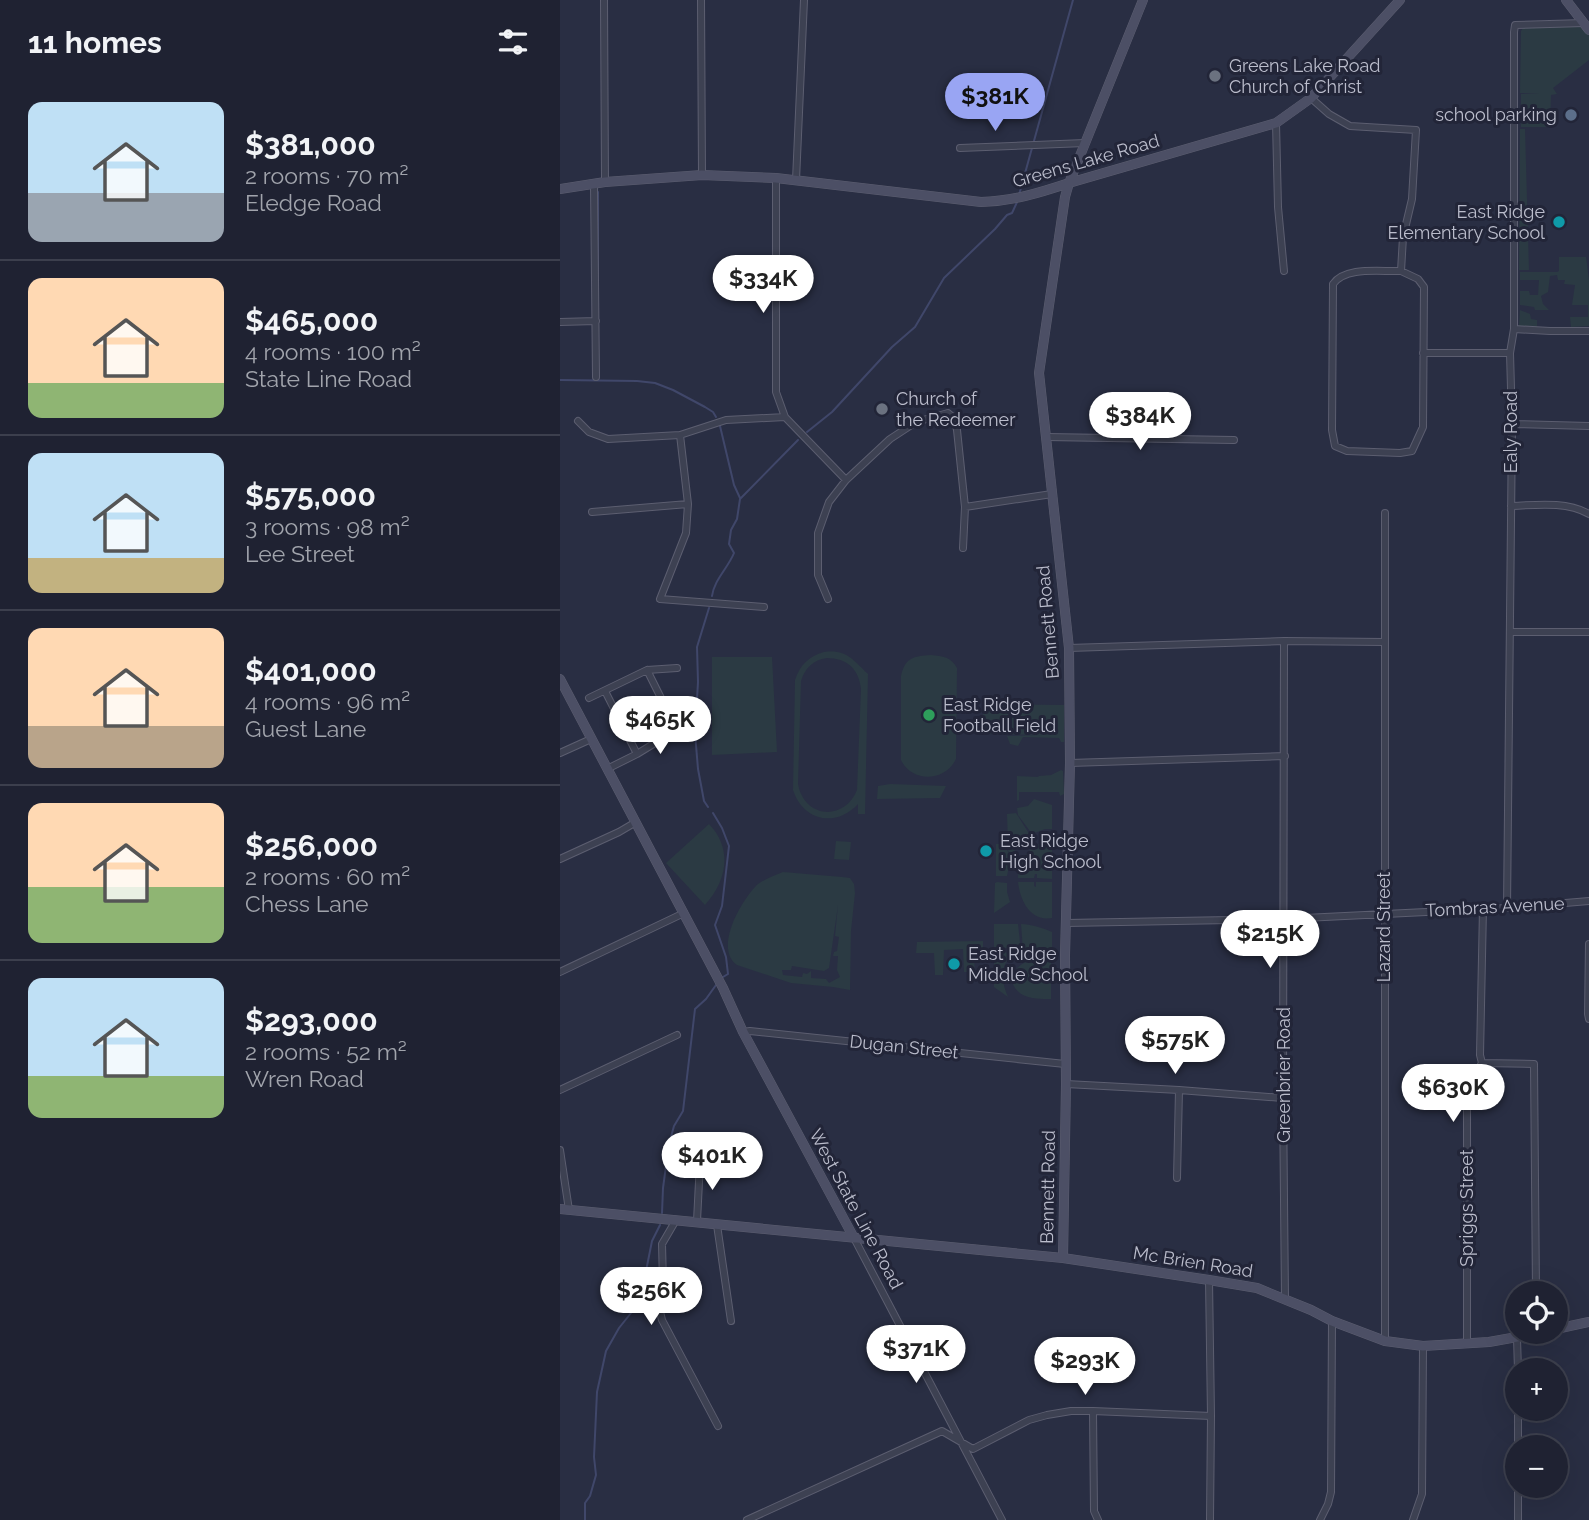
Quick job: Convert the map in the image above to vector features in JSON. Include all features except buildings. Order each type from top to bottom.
[{"type":"street","points":[[604,0],[605,182]]},
{"type":"street","points":[[701,0],[702,174]]},
{"type":"street","points":[[796,180],[804,0]]},
{"type":"street","name":"Bennett Road","points":[[1063,1258],[1070,763],[1069,648],[1039,373],[1060,226],[1069,183],[1143,0]]},
{"type":"street","name":"Greens Lake Road","points":[[560,189],[605,182],[702,174],[776,178],[981,202],[1004,202],[1276,123],[1311,98],[1400,0]]},
{"type":"street","points":[[1566,0],[1586,27]]},
{"type":"street","name":"Ealy Road","points":[[1507,908],[1515,25],[1586,27]]},
{"type":"street","points":[[1311,98],[1350,127],[1416,130],[1412,199],[1403,237],[1401,271]]},
{"type":"street","points":[[1276,123],[1284,271]]},
{"type":"street","points":[[960,148],[1085,143]]},
{"type":"street","points":[[776,178],[776,392],[785,418],[846,480]]},
{"type":"street","points":[[594,184],[596,377]]},
{"type":"street","points":[[1401,271],[1419,279],[1424,287],[1423,353],[1423,427],[1412,451],[1347,451],[1335,446],[1332,430],[1333,284],[1339,277],[1350,272],[1401,271]]},
{"type":"street","points":[[560,322],[596,321]]},
{"type":"street","points":[[1514,329],[1589,331]]},
{"type":"street","points":[[1423,353],[1510,353]]},
{"type":"street","points":[[828,599],[818,575],[818,533],[829,502],[846,480],[890,439],[916,422],[948,413],[954,418],[957,430],[965,507],[963,548]]},
{"type":"street","points":[[578,421],[589,432],[608,439],[680,435],[726,420],[785,418]]},
{"type":"street","points":[[1512,424],[1589,426]]},
{"type":"street","points":[[680,435],[688,504],[686,533],[660,599],[764,607]]},
{"type":"street","points":[[1046,438],[1234,440]]},
{"type":"street","points":[[965,507],[1052,494]]},
{"type":"street","points":[[592,512],[688,504]]},
{"type":"street","points":[[1511,506],[1573,507],[1589,514]]},
{"type":"street","name":"Lazard Street","points":[[1385,513],[1385,1341]]},
{"type":"street","points":[[1510,632],[1589,632]]},
{"type":"street","points":[[1069,648],[1284,641],[1384,642]]},
{"type":"street","name":"Greenbrier Road","points":[[1284,641],[1285,1299]]},
{"type":"street","points":[[589,698],[647,670],[677,668]]},
{"type":"street","points":[[607,769],[673,732],[673,722],[647,670]]},
{"type":"street","name":"West State Line Road","points":[[560,679],[723,988],[743,1032],[1002,1520]]},
{"type":"street","points":[[605,691],[637,754]]},
{"type":"street","points":[[560,753],[591,739]]},
{"type":"street","points":[[1070,763],[1285,756]]},
{"type":"street","points":[[560,859],[636,822]]},
{"type":"street","name":"Tombras Avenue","points":[[1066,923],[1284,919],[1507,908],[1589,901]]},
{"type":"street","name":"Spriggs Street","points":[[1467,1344],[1467,1090],[1482,1063],[1483,908]]},
{"type":"street","points":[[560,972],[684,913]]},
{"type":"street","points":[[1589,944],[1589,1019]]},
{"type":"street","name":"Dugan Street","points":[[743,1032],[1065,1064]]},
{"type":"street","points":[[560,1090],[677,1035]]},
{"type":"street","points":[[1482,1063],[1534,1064],[1536,1281]]},
{"type":"street","points":[[1066,1084],[1283,1098]]},
{"type":"street","points":[[1177,1178],[1179,1090]]},
{"type":"street","points":[[560,1150],[565,1209]]},
{"type":"street","points":[[697,1221],[699,1162]]},
{"type":"street","name":"Mc Brien Road","points":[[565,1209],[1063,1258],[1257,1288],[1385,1341],[1423,1346],[1505,1339]]},
{"type":"street","points":[[676,1220],[662,1244],[663,1283],[658,1303],[662,1320],[718,1426]]},
{"type":"street","points":[[717,1225],[731,1321]]},
{"type":"street","points":[[1209,1280],[1210,1520]]},
{"type":"street","points":[[1320,1520],[1331,1492],[1332,1321]]},
{"type":"street","points":[[1568,1326],[1589,1322]]},
{"type":"street","points":[[1413,1520],[1422,1494],[1423,1346]]},
{"type":"street","points":[[747,1520],[942,1431],[973,1449],[1029,1420],[1071,1411],[1211,1416]]},
{"type":"street","points":[[1093,1411],[1094,1511],[1098,1520]]},
{"type":"street","points":[[1518,1498],[1518,1520]]},
{"type":"shaded area","points":[[1524,26],[1582,26],[1589,35],[1589,60],[1553,88],[1557,94],[1551,95],[1550,127],[1521,127],[1521,94],[1540,94],[1520,93],[1521,31]]},
{"type":"shaded area","points":[[1520,129],[1525,129],[1529,270],[1519,270]]},
{"type":"shaded area","points":[[1559,257],[1586,257],[1589,326],[1571,327],[1570,317],[1588,317],[1588,305],[1572,305],[1575,285],[1564,284],[1565,280],[1558,280],[1557,275],[1550,276],[1548,292],[1541,296],[1543,304],[1549,310],[1535,310],[1534,307],[1520,305],[1520,291],[1538,295],[1539,280],[1520,280],[1520,272],[1557,272]]},
{"type":"shaded area","points":[[1520,310],[1530,314],[1531,319],[1537,320],[1537,328],[1519,327]]},
{"type":"shaded area","points":[[824,652],[844,654],[868,674],[865,814],[858,814],[858,804],[840,816],[821,818],[804,809],[793,790],[795,680],[806,662]],"holes":[[[822,659],[834,659],[851,666],[860,682],[857,790],[843,807],[825,812],[808,804],[798,784],[801,681],[807,669],[814,663]]]},
{"type":"shaded area","name":"East Ridge Football Field","points":[[931,655],[952,661],[957,668],[956,759],[944,772],[928,777],[913,773],[901,760],[901,676],[905,665],[911,659]]},
{"type":"shaded area","points":[[712,657],[772,657],[777,752],[712,755]]},
{"type":"shaded area","points":[[983,704],[1064,705],[1064,742],[1059,738],[1023,737],[1018,746],[1010,744],[1007,736],[1043,735],[983,734]]},
{"type":"shaded area","points":[[1061,770],[1064,794],[1060,796],[1059,792],[1019,792],[1017,801],[1017,776],[1038,777]]},
{"type":"shaded area","points":[[878,786],[946,786],[940,798],[877,799]]},
{"type":"shaded area","points":[[1034,799],[1052,805],[1052,829],[1032,834],[1018,815],[1017,808],[1028,806]]},
{"type":"shaded area","points":[[1016,813],[1030,835],[1017,846],[1012,856],[1004,845],[1008,844],[1007,814]]},
{"type":"shaded area","points":[[709,824],[722,844],[724,865],[718,886],[705,905],[666,863]]},
{"type":"shaded area","points":[[836,841],[851,842],[849,860],[834,859]]},
{"type":"shaded area","points":[[1048,841],[1052,843],[1052,879],[1037,878],[1037,874],[1034,878],[1018,878],[1020,864],[1026,854],[1035,846]]},
{"type":"shaded area","points":[[996,844],[1003,844],[1011,856],[1007,876],[996,876]]},
{"type":"shaded area","points":[[783,872],[850,878],[854,884],[850,990],[791,983],[737,965],[731,958],[728,948],[732,926],[749,894],[764,880]],"holes":[[[838,905],[835,936],[839,937],[837,951],[833,956],[838,956],[837,970],[840,977],[829,983],[826,979],[811,978],[811,971],[803,973],[802,977],[783,975],[782,970],[791,970],[792,966],[824,971],[829,968]]]},
{"type":"shaded area","points":[[1018,882],[1034,882],[1036,887],[1036,882],[1052,882],[1052,918],[1038,917],[1027,908]]},
{"type":"shaded area","points":[[995,883],[1007,883],[1010,902],[994,913]]},
{"type":"shaded area","points":[[994,924],[1018,924],[1021,951],[1014,954],[1006,948],[994,947]]},
{"type":"shaded area","points":[[1021,924],[1052,932],[1052,948],[1023,951]]},
{"type":"shaded area","points":[[983,941],[983,955],[974,956],[975,974],[964,972],[963,949],[944,950],[943,975],[935,975],[934,953],[916,953],[917,942]]},
{"type":"shaded area","points":[[988,950],[1004,951],[1011,956],[1005,965],[1003,976],[1008,997],[994,987],[994,956],[989,955]]},
{"type":"shaded area","points":[[1028,961],[1051,961],[1051,999],[1026,996],[1017,991],[1012,976]]},
{"type":"waterway","points":[[1019,195],[1073,0]]},
{"type":"waterway","points":[[598,192],[598,320]]},
{"type":"waterway","points":[[807,432],[832,412],[892,347],[915,327],[944,278],[1012,213],[1018,200]]},
{"type":"waterway","points":[[560,380],[655,383],[705,407],[716,417]]},
{"type":"waterway","points":[[720,426],[734,485],[740,498]]},
{"type":"waterway","points":[[712,596],[715,585],[734,553],[729,544],[740,499],[798,440]]},
{"type":"waterway","points":[[708,807],[704,801],[698,769],[695,733],[697,647],[709,608]]},
{"type":"waterway","points":[[713,813],[729,846],[722,906],[715,925],[726,957],[728,974],[723,977]]},
{"type":"waterway","points":[[662,1213],[669,1144],[674,1126],[683,1111],[695,1009],[716,985]]},
{"type":"waterway","points":[[585,1520],[585,1503],[596,1475],[594,1457],[597,1392],[606,1351],[631,1313],[644,1281],[652,1241],[660,1225]]},
{"type":"place","name":"Greens Lake Road Church of Christ","points":[[1215,76]]},
{"type":"place","name":"school parking","points":[[1571,115]]},
{"type":"place","name":"East Ridge Elementary School","points":[[1559,222]]},
{"type":"place","name":"Church of the Redeemer","points":[[882,409]]},
{"type":"place","name":"East Ridge Football Field","points":[[929,715]]},
{"type":"place","name":"East Ridge High School","points":[[986,851]]},
{"type":"place","name":"East Ridge Middle School","points":[[954,964]]}]
